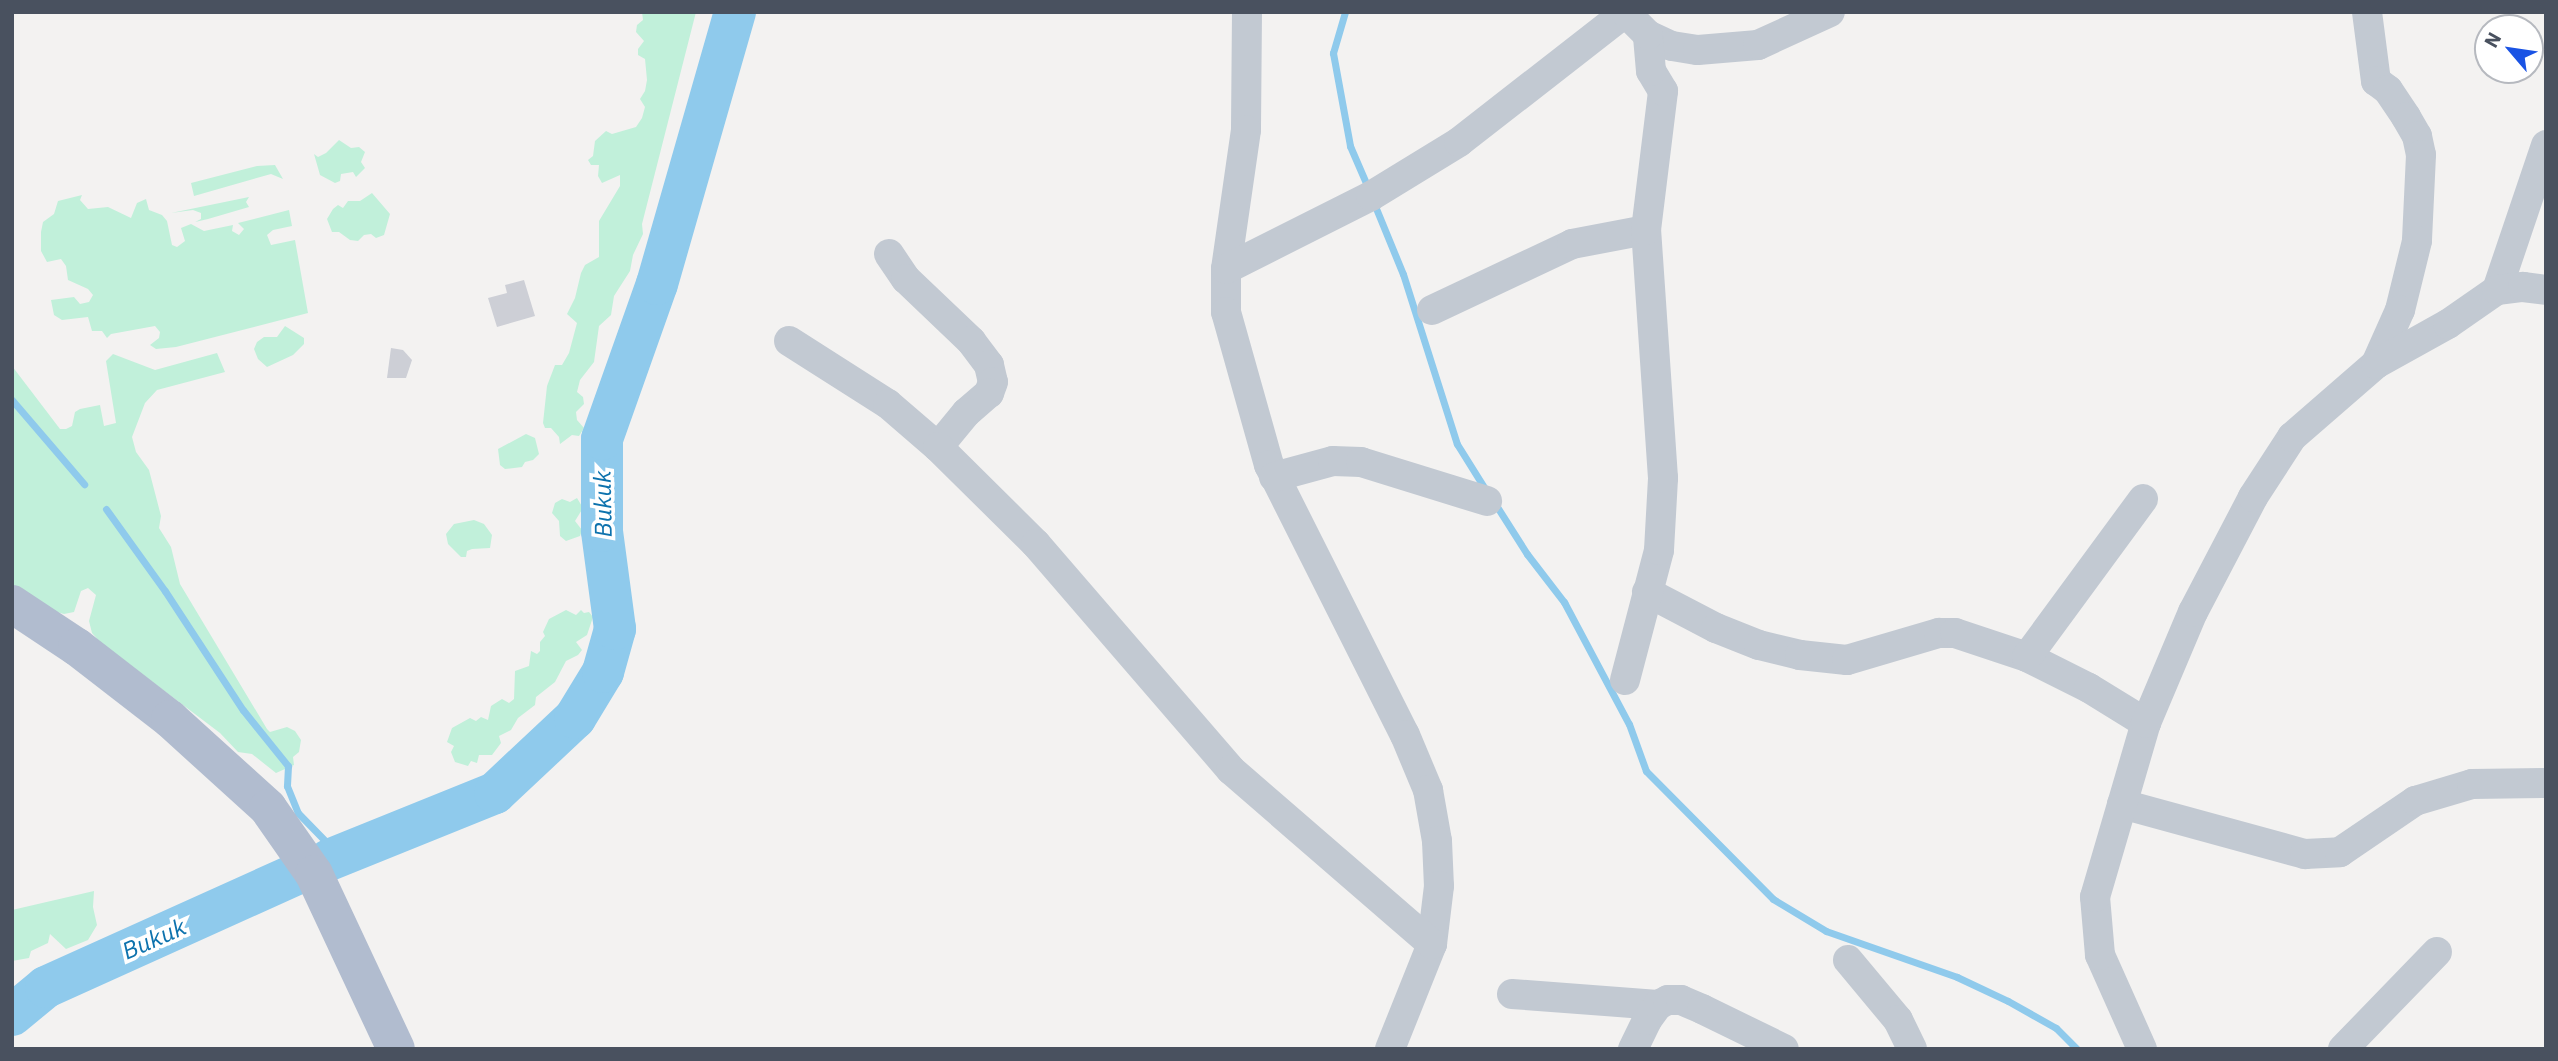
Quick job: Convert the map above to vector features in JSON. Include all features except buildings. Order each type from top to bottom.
[{"type":"main road","points":[[12,604],[77,647],[170,719],[268,807],[314,874],[396,1049]]},
{"type":"street","points":[[1247,12],[1246,130],[1226,269],[1226,312],[1274,477],[1405,735],[1428,790],[1437,841],[1439,887],[1432,944],[1390,1049]]},
{"type":"street","points":[[1226,269],[1371,196],[1459,142],[1626,13],[1648,35],[1672,46],[1698,50],[1758,45],[1830,12]]},
{"type":"street","points":[[2367,12],[2376,81],[2388,90],[2406,117],[2417,136],[2421,155],[2417,241],[2400,310],[2376,364]]},
{"type":"street","points":[[1648,35],[1651,71],[1663,91]]},
{"type":"street","points":[[1625,680],[1659,550],[1663,478],[1646,230],[1663,91],[1672,70],[1698,50]]},
{"type":"street","points":[[2497,290],[2546,145]]},
{"type":"street","points":[[1432,310],[1572,244],[1646,230]]},
{"type":"street","points":[[889,254],[906,279],[971,341],[989,365],[993,382],[989,393],[966,413],[938,447]]},
{"type":"street","points":[[2141,1049],[2100,955],[2095,897],[2146,723],[2193,611],[2266,477],[2292,437],[2376,364],[2448,324],[2497,290],[2523,287],[2546,290]]},
{"type":"street","points":[[789,341],[888,404],[938,447],[1045,554],[1231,771],[1432,944]]},
{"type":"street","points":[[1274,477],[1333,461],[1362,462],[1487,501]]},
{"type":"street","points":[[2026,657],[2143,499]]},
{"type":"street","points":[[1647,592],[1716,628],[1759,645],[1800,655],[1847,660],[1940,633],[1955,633],[2026,657],[2088,688],[2146,723]]},
{"type":"street","points":[[2122,804],[2305,854],[2340,852],[2415,801],[2472,784],[2546,783]]},
{"type":"street","points":[[2343,1049],[2437,952]]},
{"type":"street","points":[[1848,960],[1898,1020],[1912,1049]]},
{"type":"street","points":[[1512,994],[1658,1005]]},
{"type":"street","points":[[1633,1049],[1647,1020],[1658,1005],[1668,1000],[1681,1000],[1784,1049]]},
{"type":"green space","points":[[642,12],[696,12],[642,224],[643,234],[633,255],[630,271],[614,296],[611,315],[599,326],[594,362],[580,380],[577,392],[583,397],[584,404],[576,412],[577,420],[584,428],[579,436],[572,435],[560,444],[559,437],[551,428],[545,428],[543,423],[547,386],[555,365],[562,365],[569,353],[577,323],[567,314],[585,265],[599,257],[599,221],[620,186],[620,175],[602,183],[598,176],[599,165],[591,165],[588,160],[593,156],[595,141],[606,131],[612,134],[636,127],[642,118],[645,107],[640,99],[647,80],[645,59],[638,55],[638,49],[644,41],[636,32],[637,25],[643,20]]},
{"type":"green space","points":[[339,140],[351,148],[359,147],[365,152],[361,162],[365,168],[356,177],[353,172],[341,174],[340,181],[335,183],[320,175],[314,154],[318,157],[326,153]]},
{"type":"green space","points":[[275,165],[283,179],[271,174],[194,196],[191,183],[257,166]]},
{"type":"green space","points":[[372,193],[390,214],[384,235],[376,238],[371,234],[364,235],[358,241],[350,240],[339,232],[332,232],[327,219],[333,209],[338,205],[343,208],[348,201],[360,201]]},
{"type":"green space","points":[[82,195],[80,200],[88,209],[108,207],[131,218],[137,203],[146,199],[149,210],[162,215],[167,221],[172,245],[177,247],[185,241],[181,228],[191,224],[204,231],[233,225],[232,231],[239,235],[244,229],[238,223],[289,210],[292,226],[273,230],[267,235],[271,245],[295,240],[308,313],[176,347],[156,349],[150,345],[159,338],[160,332],[155,326],[111,334],[107,338],[102,331],[92,331],[88,317],[62,320],[54,315],[51,300],[74,297],[80,304],[89,302],[93,295],[88,289],[68,280],[66,266],[61,259],[47,262],[41,251],[41,232],[43,222],[54,214],[58,201]]},
{"type":"green space","points":[[249,197],[246,202],[249,207],[195,222],[201,219],[201,213],[193,210],[171,213]]},
{"type":"green space","points":[[285,326],[304,338],[304,344],[293,355],[267,367],[258,359],[254,349],[257,342],[264,337],[277,337]]},
{"type":"green space","points":[[217,353],[225,372],[157,390],[145,403],[132,437],[136,452],[149,470],[161,516],[159,528],[171,547],[180,584],[267,729],[270,732],[287,727],[295,731],[301,740],[299,752],[293,757],[294,765],[276,773],[252,754],[238,752],[220,733],[101,643],[92,633],[89,621],[96,595],[88,588],[81,591],[74,612],[64,614],[50,610],[12,587],[12,366],[60,429],[66,429],[72,426],[75,412],[100,405],[104,426],[116,423],[106,361],[113,354],[155,370]]},
{"type":"green space","points":[[526,434],[535,438],[539,454],[533,460],[525,462],[522,467],[505,469],[500,465],[498,449]]},
{"type":"green space","points":[[577,498],[583,508],[575,521],[582,530],[580,536],[566,541],[560,536],[559,521],[552,513],[555,503],[562,499],[570,502]]},
{"type":"green space","points":[[474,520],[484,524],[492,535],[490,548],[472,549],[467,551],[466,557],[461,557],[448,544],[446,534],[454,524]]},
{"type":"green space","points":[[566,610],[576,615],[581,610],[584,613],[589,612],[593,617],[587,635],[576,642],[582,650],[566,661],[555,682],[536,697],[535,705],[518,718],[511,730],[499,736],[501,743],[492,755],[479,755],[477,763],[471,761],[468,766],[455,762],[451,752],[454,746],[447,742],[452,728],[470,718],[476,721],[481,717],[488,720],[491,706],[502,699],[509,703],[514,699],[515,671],[529,666],[531,651],[537,654],[540,651],[540,642],[545,636],[543,632],[549,619]]},
{"type":"green space","points":[[94,891],[93,907],[97,925],[88,940],[66,949],[50,934],[48,943],[31,951],[29,958],[12,961],[12,910]]},
{"type":"waterway","name":"Bukuk","points":[[329,860],[495,793],[575,718],[603,672],[615,629],[602,531],[602,439],[657,284],[735,12]]},
{"type":"waterway","points":[[1345,12],[1333,53],[1350,146],[1369,190]]},
{"type":"waterway","points":[[1373,201],[1403,274],[1457,444],[1487,492]]},
{"type":"waterway","points":[[12,400],[84,484]]},
{"type":"waterway","points":[[1494,502],[1527,554],[1564,602],[1629,724],[1646,771],[1773,899],[1826,931],[1957,977],[2008,1001],[2056,1028],[2077,1049]]},
{"type":"waterway","points":[[106,509],[165,591],[243,710],[288,766],[287,786],[298,813],[340,856]]},
{"type":"waterway","name":"Bukuk","points":[[12,1015],[46,987],[301,872]]}]
